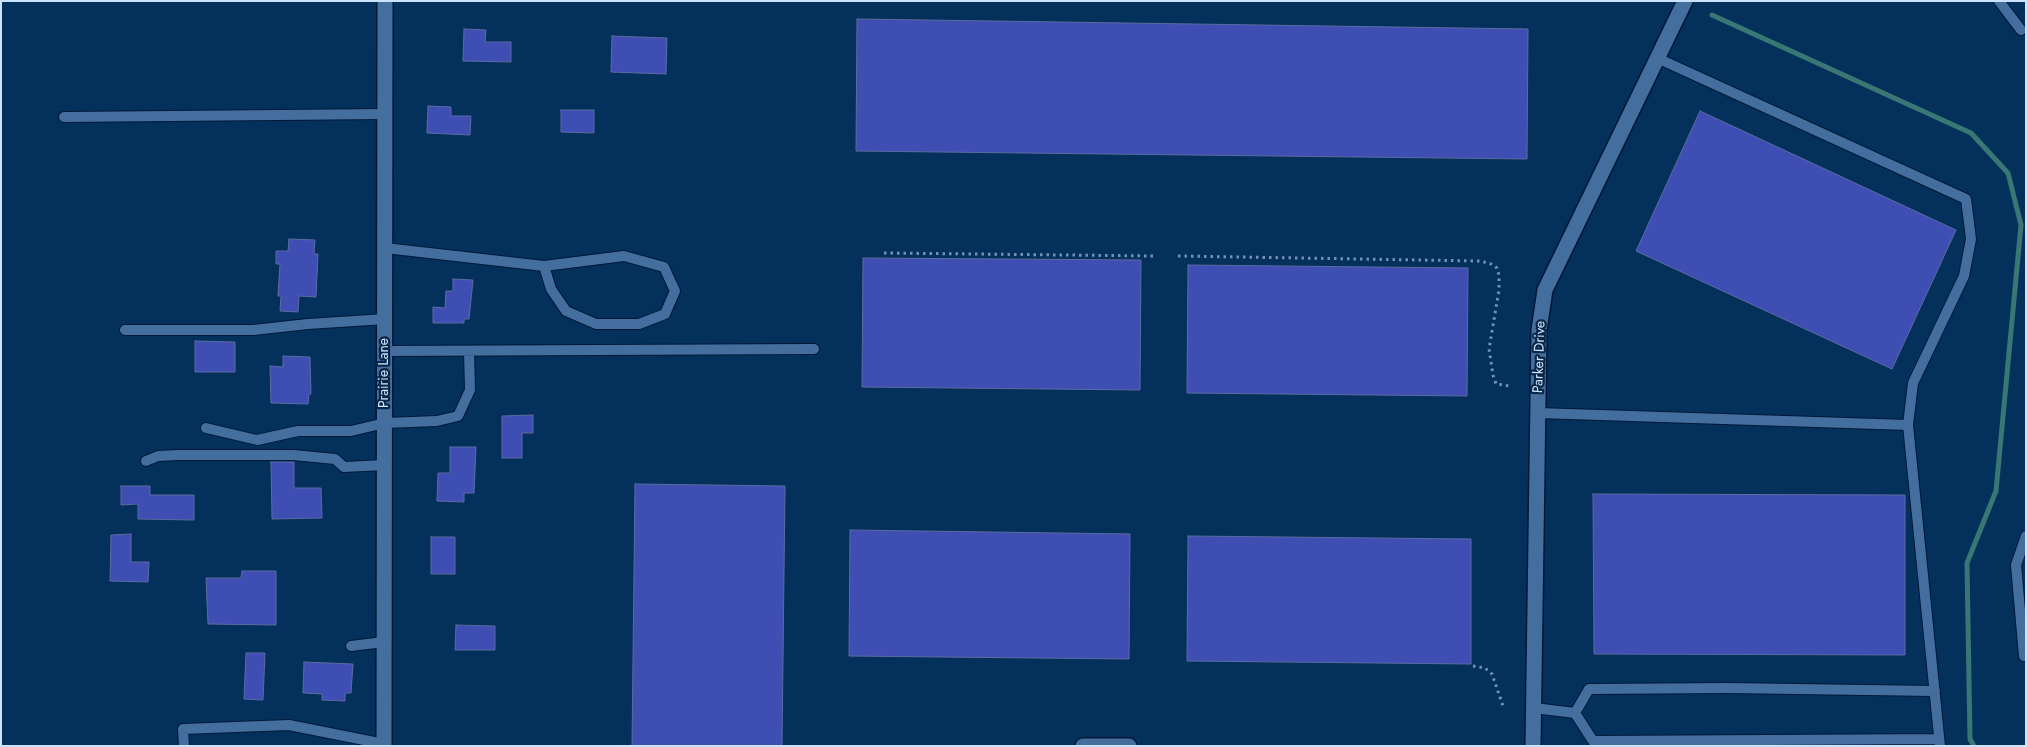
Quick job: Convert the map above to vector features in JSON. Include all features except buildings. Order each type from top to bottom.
[{"type":"street","name":"Prairie Lane","points":[[384,745],[385,1]]},
{"type":"street","name":"Parker Drive","points":[[1533,746],[1539,330],[1545,290],[1685,1]]},
{"type":"street","points":[[1083,746],[1129,746]]},
{"type":"lane","points":[[1999,1],[2021,30]]},
{"type":"lane","points":[[1576,713],[1593,741],[1940,742],[1908,426],[1913,383],[1964,276],[1971,238],[1966,199],[1658,58]]},
{"type":"lane","points":[[64,117],[385,114]]},
{"type":"lane","points":[[385,248],[544,266],[624,256],[664,267],[675,291],[665,314],[639,324],[596,324],[566,311],[551,289],[544,266]]},
{"type":"lane","points":[[125,330],[253,330],[385,319]]},
{"type":"lane","points":[[385,350],[814,349]]},
{"type":"lane","points":[[206,428],[257,440],[298,430],[351,431],[384,423],[437,421],[458,416],[470,390],[469,351]]},
{"type":"lane","points":[[1538,413],[1908,426]]},
{"type":"lane","points":[[146,461],[158,456],[178,455],[293,455],[335,459],[344,467],[384,465]]},
{"type":"lane","points":[[2024,656],[2016,565],[2026,536]]},
{"type":"lane","points":[[350,646],[384,642]]},
{"type":"lane","points":[[1576,713],[1589,690],[1728,688],[1935,691]]},
{"type":"lane","points":[[1534,708],[1576,713]]},
{"type":"lane","points":[[184,746],[183,729],[289,725],[384,745]]},
{"type":"path","points":[[884,253],[1154,256]]},
{"type":"path","points":[[1178,256],[1480,261],[1491,264],[1497,268],[1499,275],[1499,290],[1489,349],[1493,376],[1496,384],[1510,386]]},
{"type":"path","points":[[1473,666],[1484,668],[1492,674],[1504,709]]},
{"type":"waterway","points":[[1712,15],[1971,133],[2008,173],[2021,225],[1996,491],[1967,563],[1970,739],[1974,746]]}]
